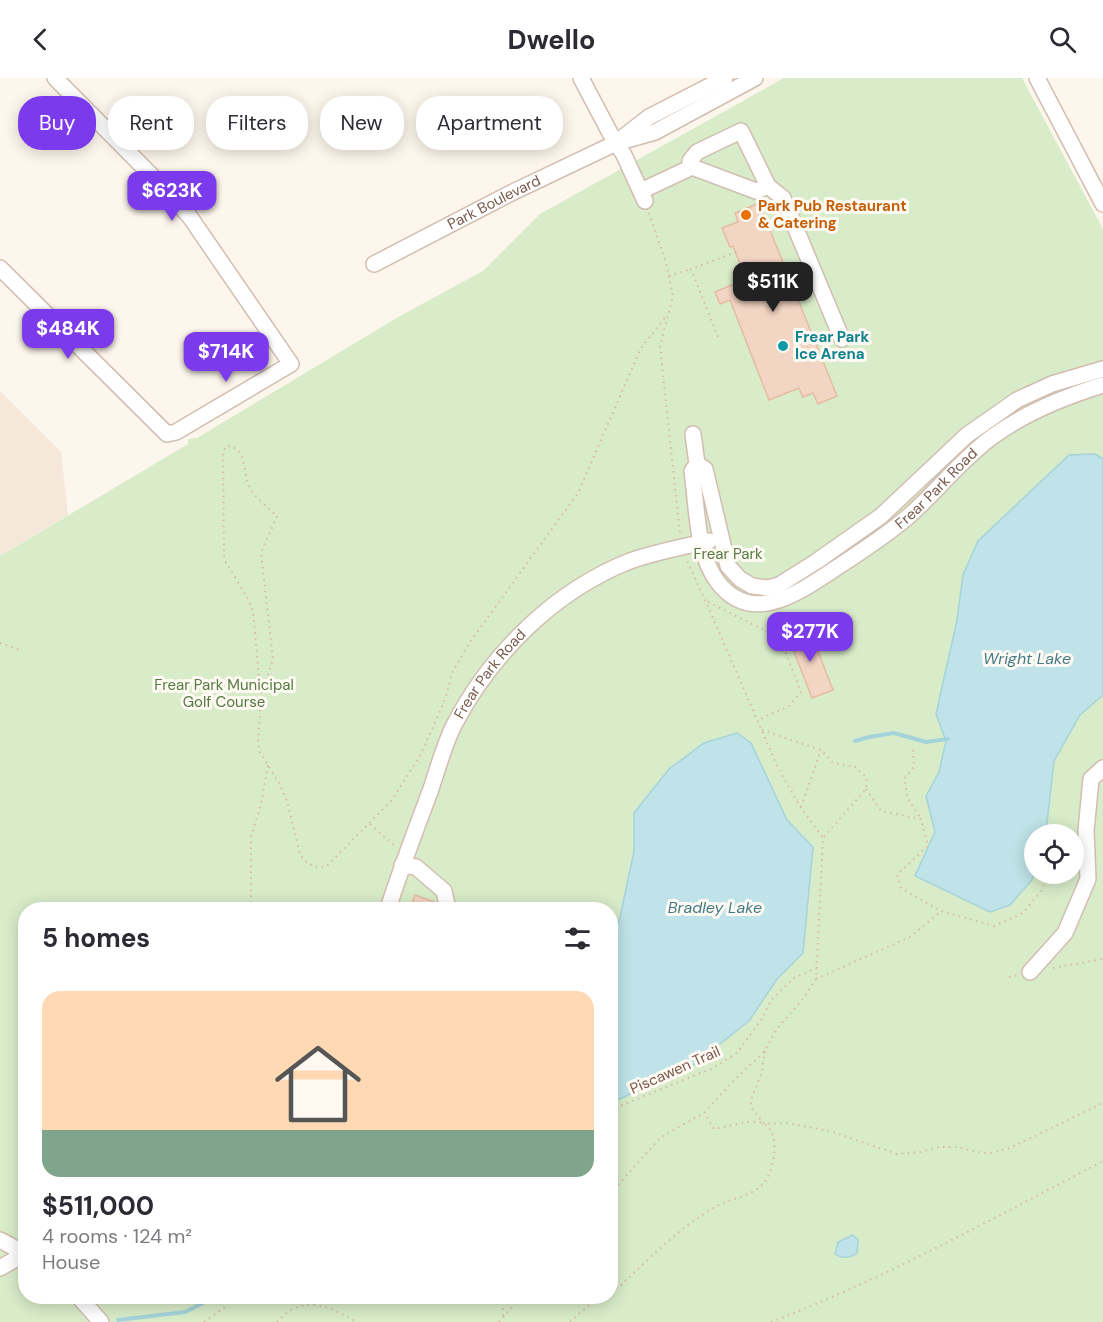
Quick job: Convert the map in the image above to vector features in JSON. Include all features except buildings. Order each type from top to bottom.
[{"type":"street","points":[[0,268],[167,434],[176,432],[291,364],[190,217],[55,78]]},
{"type":"street","points":[[581,78],[624,155],[643,196],[692,167]]},
{"type":"street","name":"Park Boulevard","points":[[616,143],[649,117],[726,78]]},
{"type":"street","name":"Park Boulevard","points":[[374,264],[616,143],[655,132],[738,82],[755,78]]},
{"type":"street","points":[[1037,78],[1103,204]]},
{"type":"street","points":[[692,167],[690,161],[697,152],[741,130],[768,186],[783,198],[842,339]]},
{"type":"street","points":[[692,167],[756,191],[768,186]]},
{"type":"street","name":"Frear Park Road","points":[[697,464],[705,469],[728,566],[740,579],[757,588],[768,588],[779,585],[817,561],[881,516],[967,435],[1017,399],[1037,390],[1103,369]]},
{"type":"street","name":"Frear Park Road","points":[[693,434],[697,464],[692,471],[704,555],[717,582],[738,598],[759,604],[789,597],[879,540],[897,526],[973,453],[1009,425],[1056,401],[1103,385]]},
{"type":"street","name":"Frear Park Road","points":[[390,902],[401,858],[453,726],[489,671],[518,637],[556,603],[609,570],[647,555],[720,538]]},
{"type":"street","points":[[1030,972],[1065,933],[1088,879],[1086,831],[1091,779],[1103,768]]},
{"type":"street","points":[[401,858],[416,867],[444,891],[446,902]]},
{"type":"street","points":[[0,1240],[18,1250]]},
{"type":"street","points":[[0,1268],[18,1258]]},
{"type":"street","points":[[85,1304],[101,1322]]},
{"type":"path","points":[[643,196],[669,276],[673,296],[660,346],[680,539]]},
{"type":"path","points":[[669,276],[739,251]]},
{"type":"path","points":[[691,269],[718,337]]},
{"type":"path","points":[[261,698],[273,659],[261,553],[277,516],[251,491],[238,450],[230,445],[226,446],[223,453],[224,559],[248,599],[253,612],[261,698],[258,743],[260,752],[287,801],[300,854],[313,867],[320,868],[328,865],[370,825],[392,800],[421,754],[446,697],[452,673],[471,642],[578,493],[641,348],[667,315]]},
{"type":"path","points":[[684,557],[778,768],[801,808],[823,838]]},
{"type":"path","points":[[706,602],[780,638],[801,692],[789,706],[758,720]]},
{"type":"path","points":[[0,643],[22,651]]},
{"type":"path","points":[[618,1185],[662,1137],[704,1113],[765,1051],[776,1030],[803,999],[816,979],[823,838],[866,789],[867,778],[855,767],[833,763],[821,750],[762,730]]},
{"type":"path","points":[[801,808],[821,750]]},
{"type":"path","points":[[913,750],[914,767],[904,779],[908,799],[921,819],[928,846],[897,874],[901,888],[941,911],[994,926],[1023,913],[1042,890],[1044,884]]},
{"type":"path","points":[[251,902],[251,837],[261,804],[268,765]]},
{"type":"path","points":[[866,789],[881,811],[921,819]]},
{"type":"path","points":[[370,825],[401,858]]},
{"type":"path","points":[[816,979],[910,937],[941,911]]},
{"type":"path","points":[[1009,977],[1103,959]]},
{"type":"path","name":"Piscawen Trail","points":[[618,1107],[712,1068],[737,1053],[764,1017],[771,1000],[794,978],[817,968]]},
{"type":"path","points":[[618,1287],[676,1234],[717,1206],[754,1191],[764,1184],[771,1172],[775,1153],[774,1140],[770,1131],[751,1107],[751,1100],[762,1072],[765,1051]]},
{"type":"path","points":[[704,1113],[714,1130],[756,1121],[764,1124],[788,1123],[830,1131],[897,1154],[940,1147],[957,1147],[991,1153],[1010,1148],[1103,1102]]},
{"type":"path","points":[[771,1322],[813,1306],[971,1230],[1103,1161]]},
{"type":"path","points":[[204,1322],[227,1304]]},
{"type":"path","points":[[277,1322],[284,1314],[301,1304],[329,1307],[357,1322]]},
{"type":"path","points":[[502,1304],[503,1318]]},
{"type":"path","points":[[499,1322],[515,1304]]},
{"type":"path","points":[[570,1322],[591,1304]]},
{"type":"shaded area","points":[[0,391],[61,452],[68,515],[0,556]]},
{"type":"green space","name":"Frear Park","points":[[784,78],[1022,78],[1103,229],[1103,1322],[0,1322],[0,556],[188,444],[188,439],[197,438],[400,316],[483,271],[540,214]]},
{"type":"water","name":"Wright Lake","points":[[1095,454],[1103,459],[1103,695],[1080,715],[1054,761],[1047,824],[1024,824],[1024,884],[1028,884],[1010,905],[990,912],[915,876],[935,832],[926,796],[939,772],[946,741],[936,714],[957,620],[963,575],[978,541],[1069,455]]},
{"type":"water","name":"Bradley Lake","points":[[737,733],[751,743],[787,820],[813,847],[803,953],[777,979],[749,1021],[693,1065],[618,1100],[618,923],[634,851],[634,813],[669,769],[704,743]]},
{"type":"water","points":[[853,1235],[858,1240],[857,1253],[846,1257],[835,1254],[838,1242]]},
{"type":"waterway","points":[[855,741],[894,733],[926,742],[948,739]]},
{"type":"waterway","points":[[118,1320],[185,1312],[201,1304]]},
{"type":"place","name":"Park Pub Restaurant & Catering","points":[[746,215]]},
{"type":"place","name":"Frear Park Ice Arena","points":[[783,346]]},
{"type":"park label","name":"Frear Park Municipal Golf Course","points":[[224,694]]}]
